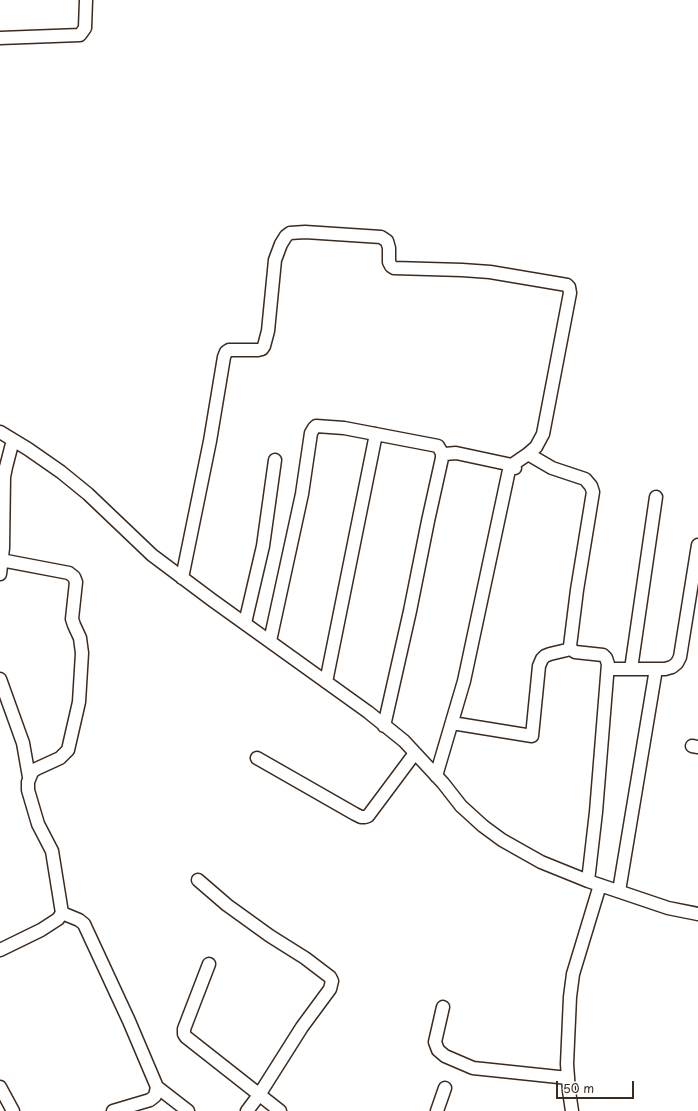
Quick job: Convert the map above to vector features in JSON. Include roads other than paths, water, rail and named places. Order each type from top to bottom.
[{"type":"street","points":[[0,38],[80,35],[85,28],[86,0]]},
{"type":"street","points":[[182,578],[210,441],[224,357],[226,352],[229,350],[258,350],[262,349],[264,346],[268,331],[275,260],[281,244],[286,236],[290,233],[305,232],[380,237],[387,241],[389,248],[389,262],[394,268],[490,272],[565,284],[569,287],[570,293],[543,434],[536,447],[509,470],[464,681],[436,776]]},
{"type":"street","points":[[270,641],[302,494],[311,433],[314,428],[316,426],[344,428],[434,444],[438,446],[442,453],[442,458],[384,726]]},
{"type":"street","points":[[0,432],[61,472],[88,494],[152,555],[182,578],[326,682],[404,741],[461,806],[483,826],[502,840],[541,862],[600,885],[668,908],[698,914]]},
{"type":"street","points":[[326,682],[376,434]]},
{"type":"street","points":[[0,574],[4,477],[13,440]]},
{"type":"street","points":[[442,453],[456,453],[514,466]]},
{"type":"street","points":[[528,454],[552,468],[585,479],[592,486],[593,492],[570,638],[571,649]]},
{"type":"street","points":[[245,623],[263,546],[275,460]]},
{"type":"street","points":[[631,669],[656,496]]},
{"type":"street","points":[[608,669],[656,669],[672,667],[677,663],[680,657],[695,581],[698,545]]},
{"type":"street","points":[[1,560],[69,573],[74,577],[76,582],[72,619],[80,638],[82,653],[79,702],[71,741],[66,754],[36,769],[29,777]]},
{"type":"street","points":[[452,723],[532,736],[539,666],[542,659],[550,654],[571,649],[575,652],[603,655],[606,658],[608,669],[597,805],[588,880]]},
{"type":"street","points":[[619,891],[656,669]]},
{"type":"street","points":[[0,679],[23,742],[29,777],[28,790],[38,824],[52,851],[62,913],[58,919],[41,930],[0,950]]},
{"type":"street","points":[[257,758],[354,814],[365,817],[368,816],[415,753]]},
{"type":"street","points":[[198,880],[227,905],[330,976],[332,981],[330,989],[302,1027],[247,1111]]},
{"type":"street","points":[[572,1111],[568,1078],[573,974],[600,885]]},
{"type":"street","points":[[62,913],[79,920],[84,924],[129,1021],[157,1087],[188,1111]]},
{"type":"street","points":[[209,964],[184,1034],[191,1042],[280,1111]]},
{"type":"street","points":[[443,1007],[435,1042],[438,1050],[445,1056],[473,1068],[568,1078]]},
{"type":"street","points":[[0,1087],[13,1111]]},
{"type":"street","points":[[113,1111],[150,1100],[155,1096],[157,1087]]},
{"type":"street","points":[[437,1111],[445,1088]]}]
